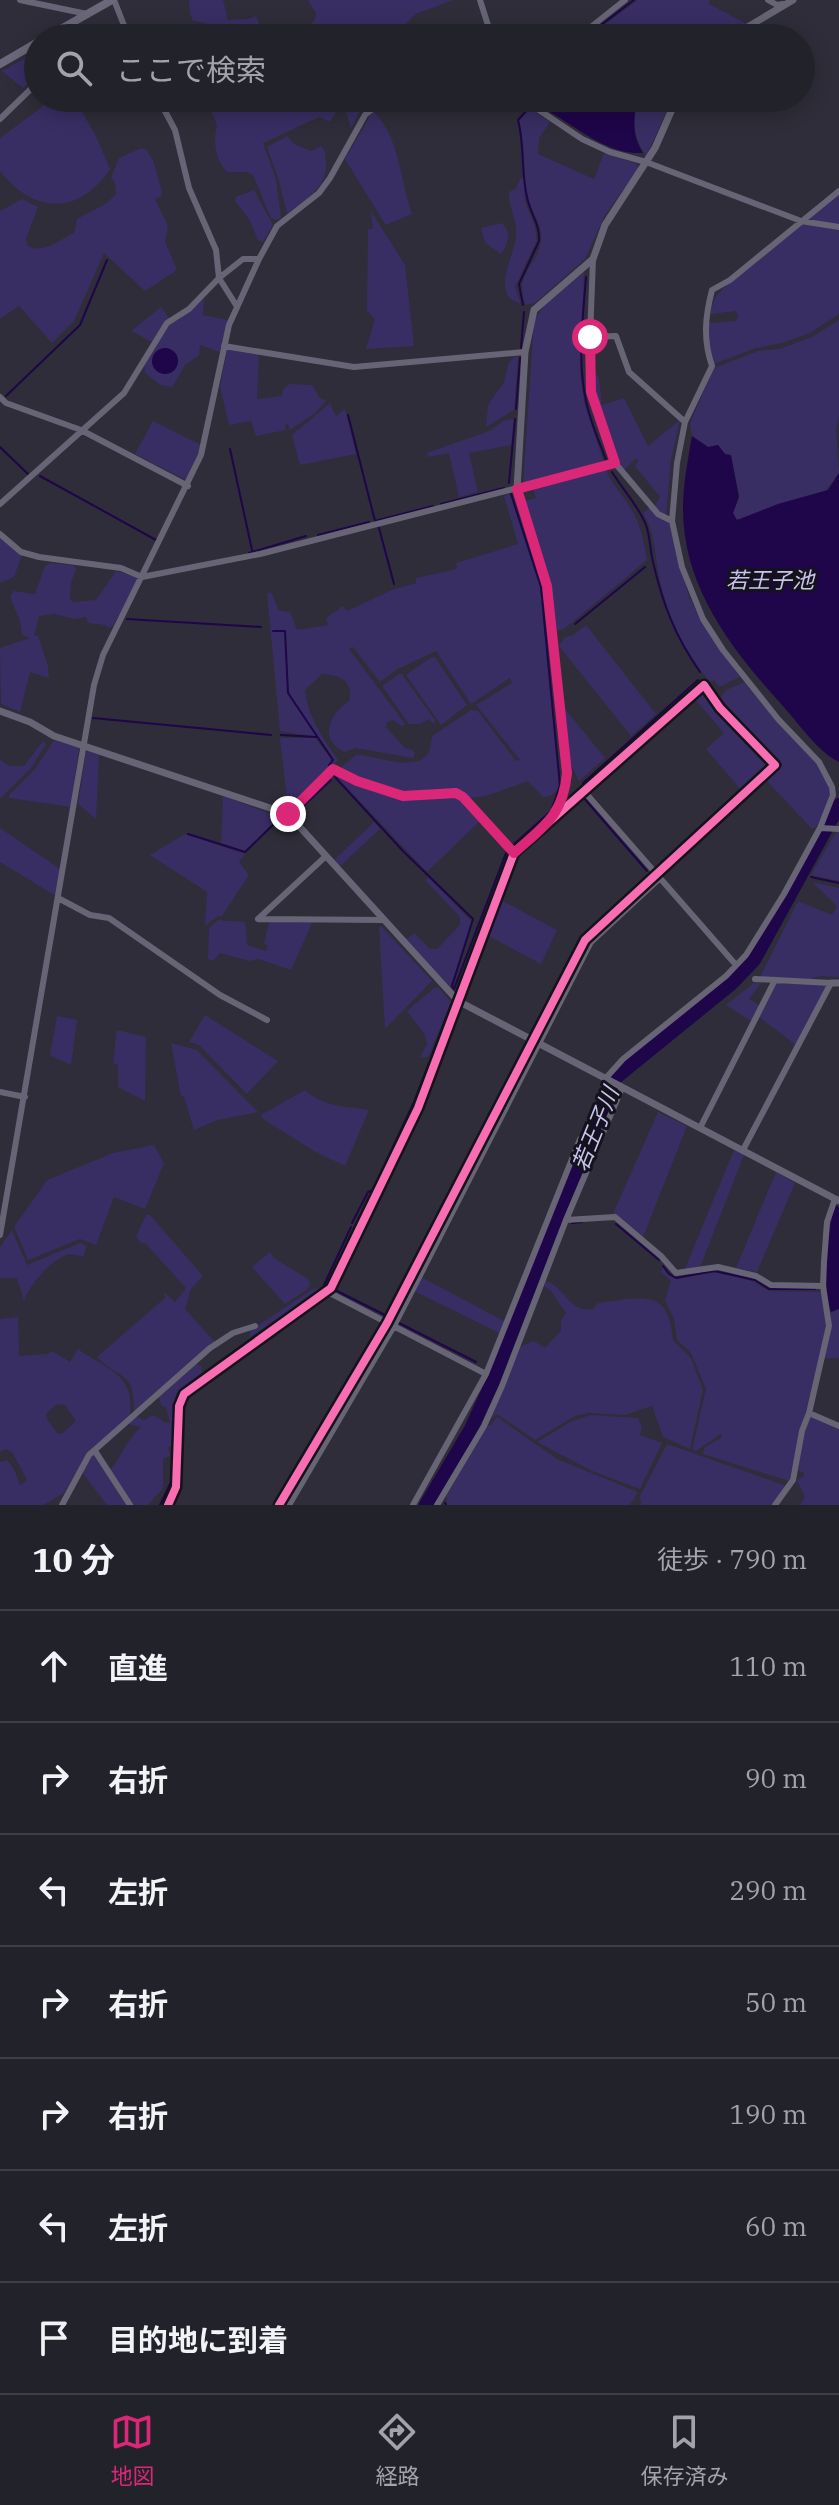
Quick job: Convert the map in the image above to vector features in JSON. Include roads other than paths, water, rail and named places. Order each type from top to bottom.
[{"type":"main road","points":[[69,24],[113,0]]},
{"type":"main road","points":[[0,64],[24,50]]},
{"type":"street","points":[[20,0],[87,14]]},
{"type":"street","points":[[113,0],[123,24]]},
{"type":"street","points":[[480,0],[488,24]]},
{"type":"street","points":[[595,24],[625,0]]},
{"type":"street","points":[[768,0],[777,5],[792,1]]},
{"type":"street","points":[[753,24],[792,1]]},
{"type":"street","points":[[0,119],[24,96]]},
{"type":"street","points":[[165,112],[175,130],[189,188],[216,250],[219,278],[236,305]]},
{"type":"street","points":[[0,1235],[94,685],[103,655],[188,486],[207,436],[224,346],[236,305],[277,226],[319,193],[369,112]]},
{"type":"street","points":[[542,112],[582,139],[610,152],[646,162],[801,221],[839,227]]},
{"type":"street","points":[[670,112],[646,162],[605,225],[593,259],[590,337],[591,392],[615,463],[658,514],[672,521]]},
{"type":"street","points":[[606,1079],[623,1059],[736,965],[758,939],[820,828],[833,795],[819,762],[748,683],[703,619],[682,567],[672,521],[677,463],[685,422],[712,366],[704,335],[712,290],[730,280],[839,191]]},
{"type":"street","points":[[0,504],[124,393],[167,323],[200,300],[219,278],[243,259],[259,259]]},
{"type":"street","points":[[556,814],[565,790],[567,773],[547,586],[517,489],[525,352],[534,310],[593,259]]},
{"type":"street","points":[[590,337],[616,336],[629,372],[685,422]]},
{"type":"street","points":[[224,346],[354,367],[525,352]]},
{"type":"street","points":[[0,397],[6,403],[81,430],[188,486]]},
{"type":"street","points":[[0,534],[21,552],[121,568],[142,577],[260,554],[615,463]]},
{"type":"street","points":[[168,1505],[176,1487],[179,1406],[184,1394],[328,1292],[418,1108],[514,853],[704,685],[720,708],[775,765],[591,942],[535,1042],[390,1324],[289,1505]]},
{"type":"street","points":[[0,711],[30,722],[54,736],[288,814],[458,1001],[837,1200],[827,1222],[823,1286],[829,1326],[793,1480],[775,1505]]},
{"type":"street","points":[[288,814],[333,769],[357,781],[403,796],[456,793],[514,853]]},
{"type":"street","points":[[583,790],[736,965]]},
{"type":"street","points":[[820,828],[839,829]]},
{"type":"street","points":[[326,856],[258,919],[383,920]]},
{"type":"street","points":[[58,898],[90,915],[109,918],[220,995],[267,1020]]},
{"type":"street","points":[[743,1150],[835,983],[755,979]]},
{"type":"street","points":[[700,1128],[775,980]]},
{"type":"street","points":[[440,1503],[484,1426],[502,1386],[621,1087]]},
{"type":"street","points":[[0,1092],[25,1097]]},
{"type":"street","points":[[413,1505],[486,1374],[580,1139]]},
{"type":"street","points":[[566,1220],[615,1217],[676,1273],[718,1267],[756,1276],[771,1285],[823,1286]]},
{"type":"street","points":[[328,1292],[486,1374]]},
{"type":"street","points":[[279,1505],[390,1324]]},
{"type":"street","points":[[62,1505],[85,1462],[95,1451],[210,1348],[233,1333],[255,1326]]},
{"type":"street","points":[[809,1413],[839,1426]]},
{"type":"street","points":[[95,1451],[130,1505]]},
{"type":"water","points":[[551,112],[635,112],[635,133],[643,153],[614,149]]},
{"type":"water","points":[[165,348],[174,352],[178,361],[174,370],[165,374],[156,370],[152,361],[156,352]]},
{"type":"water","name":"若王子池","points":[[692,436],[708,447],[718,445],[725,454],[731,455],[739,497],[733,513],[737,520],[828,490],[839,473],[839,762],[816,744],[746,663],[701,592],[685,538],[683,509]]},
{"type":"water","points":[[835,1205],[839,1207],[839,1309],[831,1312],[827,1259]]},
{"type":"waterway","points":[[602,24],[634,0]]},
{"type":"waterway","points":[[523,305],[519,284],[539,241],[525,188],[518,120],[525,112]]},
{"type":"waterway","points":[[6,396],[80,325],[107,260]]},
{"type":"waterway","points":[[586,277],[583,386],[606,460]]},
{"type":"waterway","points":[[521,348],[524,312]]},
{"type":"waterway","points":[[516,409],[520,358]]},
{"type":"waterway","points":[[348,415],[375,521],[433,506]]},
{"type":"waterway","points":[[509,483],[515,419]]},
{"type":"waterway","points":[[0,447],[28,474]]},
{"type":"waterway","points":[[230,449],[252,550]]},
{"type":"waterway","points":[[612,472],[646,525],[666,606],[677,633],[700,672]]},
{"type":"waterway","points":[[40,476],[156,540]]},
{"type":"waterway","points":[[441,504],[504,488]]},
{"type":"waterway","points":[[511,494],[541,587],[560,786],[551,811],[513,845]]},
{"type":"waterway","points":[[318,535],[369,522]]},
{"type":"waterway","points":[[379,528],[394,584]]},
{"type":"waterway","points":[[249,553],[306,536]]},
{"type":"waterway","points":[[575,624],[645,567]]},
{"type":"waterway","points":[[127,619],[261,627]]},
{"type":"waterway","points":[[273,631],[285,631],[288,693],[333,760],[329,765]]},
{"type":"waterway","points":[[583,783],[698,680]]},
{"type":"waterway","points":[[709,685],[724,708]]},
{"type":"waterway","points":[[93,718],[271,735]]},
{"type":"waterway","points":[[702,837],[781,765],[734,718]]},
{"type":"waterway","points":[[281,735],[316,737]]},
{"type":"waterway","points":[[334,776],[403,851],[473,919],[452,986],[454,989]]},
{"type":"waterway","points":[[301,808],[331,780]]},
{"type":"waterway","points":[[583,797],[647,871]]},
{"type":"waterway","name":"若王子川","points":[[426,1505],[471,1429],[493,1381],[556,1218],[615,1078],[732,983],[754,960],[839,805]]},
{"type":"waterway","points":[[188,834],[245,852],[278,820]]},
{"type":"waterway","points":[[454,989],[506,853]]},
{"type":"waterway","points":[[811,877],[839,883]]},
{"type":"waterway","points":[[432,1055],[451,1005]]},
{"type":"waterway","points":[[352,1223],[368,1192],[373,1190],[429,1063]]},
{"type":"waterway","name":"若王子川","points":[[556,1218],[561,1219]]},
{"type":"waterway","points":[[572,1223],[582,1222]]},
{"type":"waterway","points":[[616,1224],[659,1260]]},
{"type":"waterway","points":[[324,1285],[351,1227]]},
{"type":"waterway","points":[[663,1266],[676,1278],[714,1271],[755,1280],[769,1289],[815,1289]]},
{"type":"waterway","points":[[160,1505],[172,1480],[175,1403],[178,1395],[321,1290]]},
{"type":"waterway","points":[[335,1290],[387,1316]]},
{"type":"waterway","points":[[399,1323],[476,1362]]},
{"type":"waterway","points":[[284,1505],[388,1329]]},
{"type":"waterway","name":"若王子川","points":[[493,1370],[497,1372]]},
{"type":"waterway","name":"若王子川","points":[[437,1485],[440,1492]]}]
